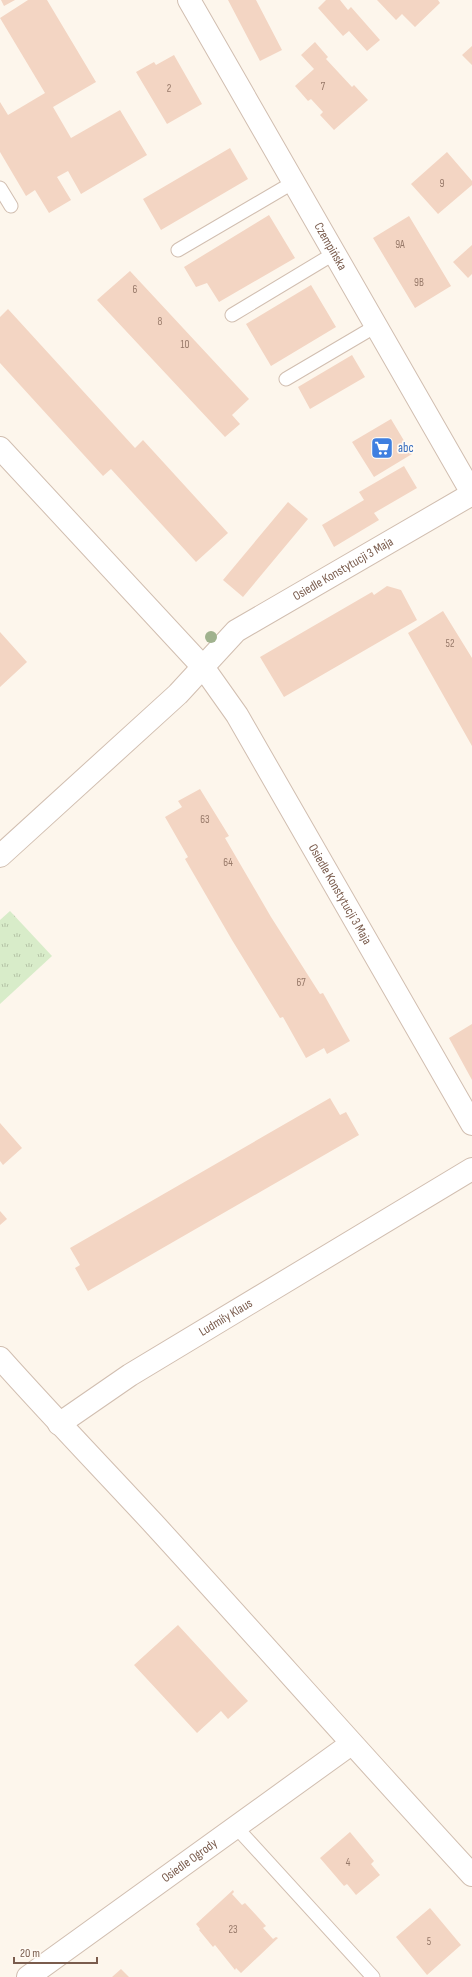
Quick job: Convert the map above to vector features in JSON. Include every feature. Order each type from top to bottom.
[{"type":"street","name":"Czempińska","points":[[189,0],[472,493]]},
{"type":"street","name":"Osiedle Konstytucji 3 Maja","points":[[0,448],[204,667],[237,715],[472,1124]]},
{"type":"street","name":"Osiedle Konstytucji 3 Maja","points":[[0,856],[178,694],[236,631],[472,493]]},
{"type":"street","name":"Ludmiły Klaus","points":[[59,1424],[130,1375],[472,1169]]},
{"type":"street","points":[[0,1358],[59,1424],[153,1523],[351,1744],[472,1875]]},
{"type":"street","name":"Osiedle Ogrody","points":[[28,1977],[351,1744]]},
{"type":"lane","points":[[178,250],[294,182]]},
{"type":"lane","points":[[0,188],[11,206]]},
{"type":"lane","points":[[232,315],[335,253]]},
{"type":"lane","points":[[286,378],[376,326]]},
{"type":"lane","points":[[236,1827],[373,1977]]},
{"type":"green space","points":[[10,911],[52,956],[0,1004],[0,920]]},
{"type":"building","points":[[1,0],[15,0],[4,6]]},
{"type":"building","points":[[28,0],[47,0],[96,82],[53,107],[71,138],[120,110],[147,155],[81,194],[68,171],[57,177],[71,200],[49,213],[35,190],[26,196],[0,152],[0,102],[8,115],[45,93],[0,18]]},
{"type":"building","points":[[228,0],[256,0],[282,50],[260,61]]},
{"type":"building","points":[[326,0],[340,0],[348,10],[351,7],[380,40],[367,51],[349,31],[343,36],[318,8]]},
{"type":"building","points":[[377,0],[438,0],[440,3],[415,27],[402,14],[396,20]]},
{"type":"building","points":[[315,42],[328,57],[326,59],[352,87],[354,85],[368,100],[334,130],[320,115],[323,112],[311,99],[308,101],[295,86],[314,69],[301,55]]},
{"type":"building","points":[[472,46],[472,65],[462,55]]},
{"type":"building","points":[[174,55],[202,104],[167,124],[136,72],[154,62],[156,65]]},
{"type":"building","points":[[230,148],[248,179],[161,230],[143,199]]},
{"type":"building","points":[[447,152],[472,181],[472,185],[438,214],[411,184]]},
{"type":"building","points":[[269,215],[295,258],[219,302],[207,283],[196,287],[184,267]]},
{"type":"building","points":[[409,216],[451,286],[415,308],[373,238]]},
{"type":"building","points":[[472,245],[472,274],[468,278],[453,262]]},
{"type":"building","points":[[130,271],[249,399],[232,415],[240,424],[225,437],[97,300]]},
{"type":"building","points":[[311,285],[336,327],[271,366],[246,324]]},
{"type":"building","points":[[8,309],[135,448],[143,440],[228,533],[196,562],[111,469],[103,476],[0,363],[0,317]]},
{"type":"building","points":[[352,355],[365,377],[310,409],[298,387]]},
{"type":"building","name":"abc","points":[[391,419],[412,454],[374,477],[352,442]]},
{"type":"building","points":[[404,466],[417,488],[374,513],[379,520],[334,547],[322,525],[364,500],[359,492]]},
{"type":"building","points":[[288,502],[308,519],[243,597],[223,580]]},
{"type":"building","points":[[387,586],[401,590],[417,620],[284,697],[260,657],[372,592],[374,595]]},
{"type":"building","points":[[443,611],[472,658],[472,746],[408,633]]},
{"type":"building","points":[[0,632],[27,662],[0,687]]},
{"type":"building","points":[[200,789],[229,836],[225,838],[271,917],[320,994],[323,993],[350,1041],[327,1054],[324,1048],[306,1058],[283,1017],[280,1018],[232,940],[185,859],[188,857],[165,817],[182,807],[178,801]]},
{"type":"building","points":[[472,1024],[472,1080],[449,1038]]},
{"type":"building","points":[[330,1098],[340,1115],[346,1112],[359,1135],[88,1291],[75,1268],[80,1265],[70,1248]]},
{"type":"building","points":[[0,1123],[22,1148],[3,1165],[0,1161]]},
{"type":"building","points":[[0,1211],[7,1219],[0,1225]]},
{"type":"building","points":[[178,1625],[248,1701],[228,1719],[221,1711],[197,1733],[134,1665]]},
{"type":"building","points":[[350,1832],[374,1861],[371,1864],[380,1875],[356,1895],[347,1884],[344,1886],[320,1858]]},
{"type":"building","points":[[233,1890],[234,1892],[232,1894],[242,1905],[245,1903],[266,1926],[263,1928],[273,1939],[276,1937],[278,1938],[241,1973],[236,1968],[235,1970],[215,1945],[213,1947],[196,1924]]},
{"type":"building","points":[[430,1908],[461,1945],[427,1975],[396,1937]]},
{"type":"building","points":[[121,1969],[129,1977],[112,1977]]},
{"type":"place","name":"abc","points":[[382,448]]}]
